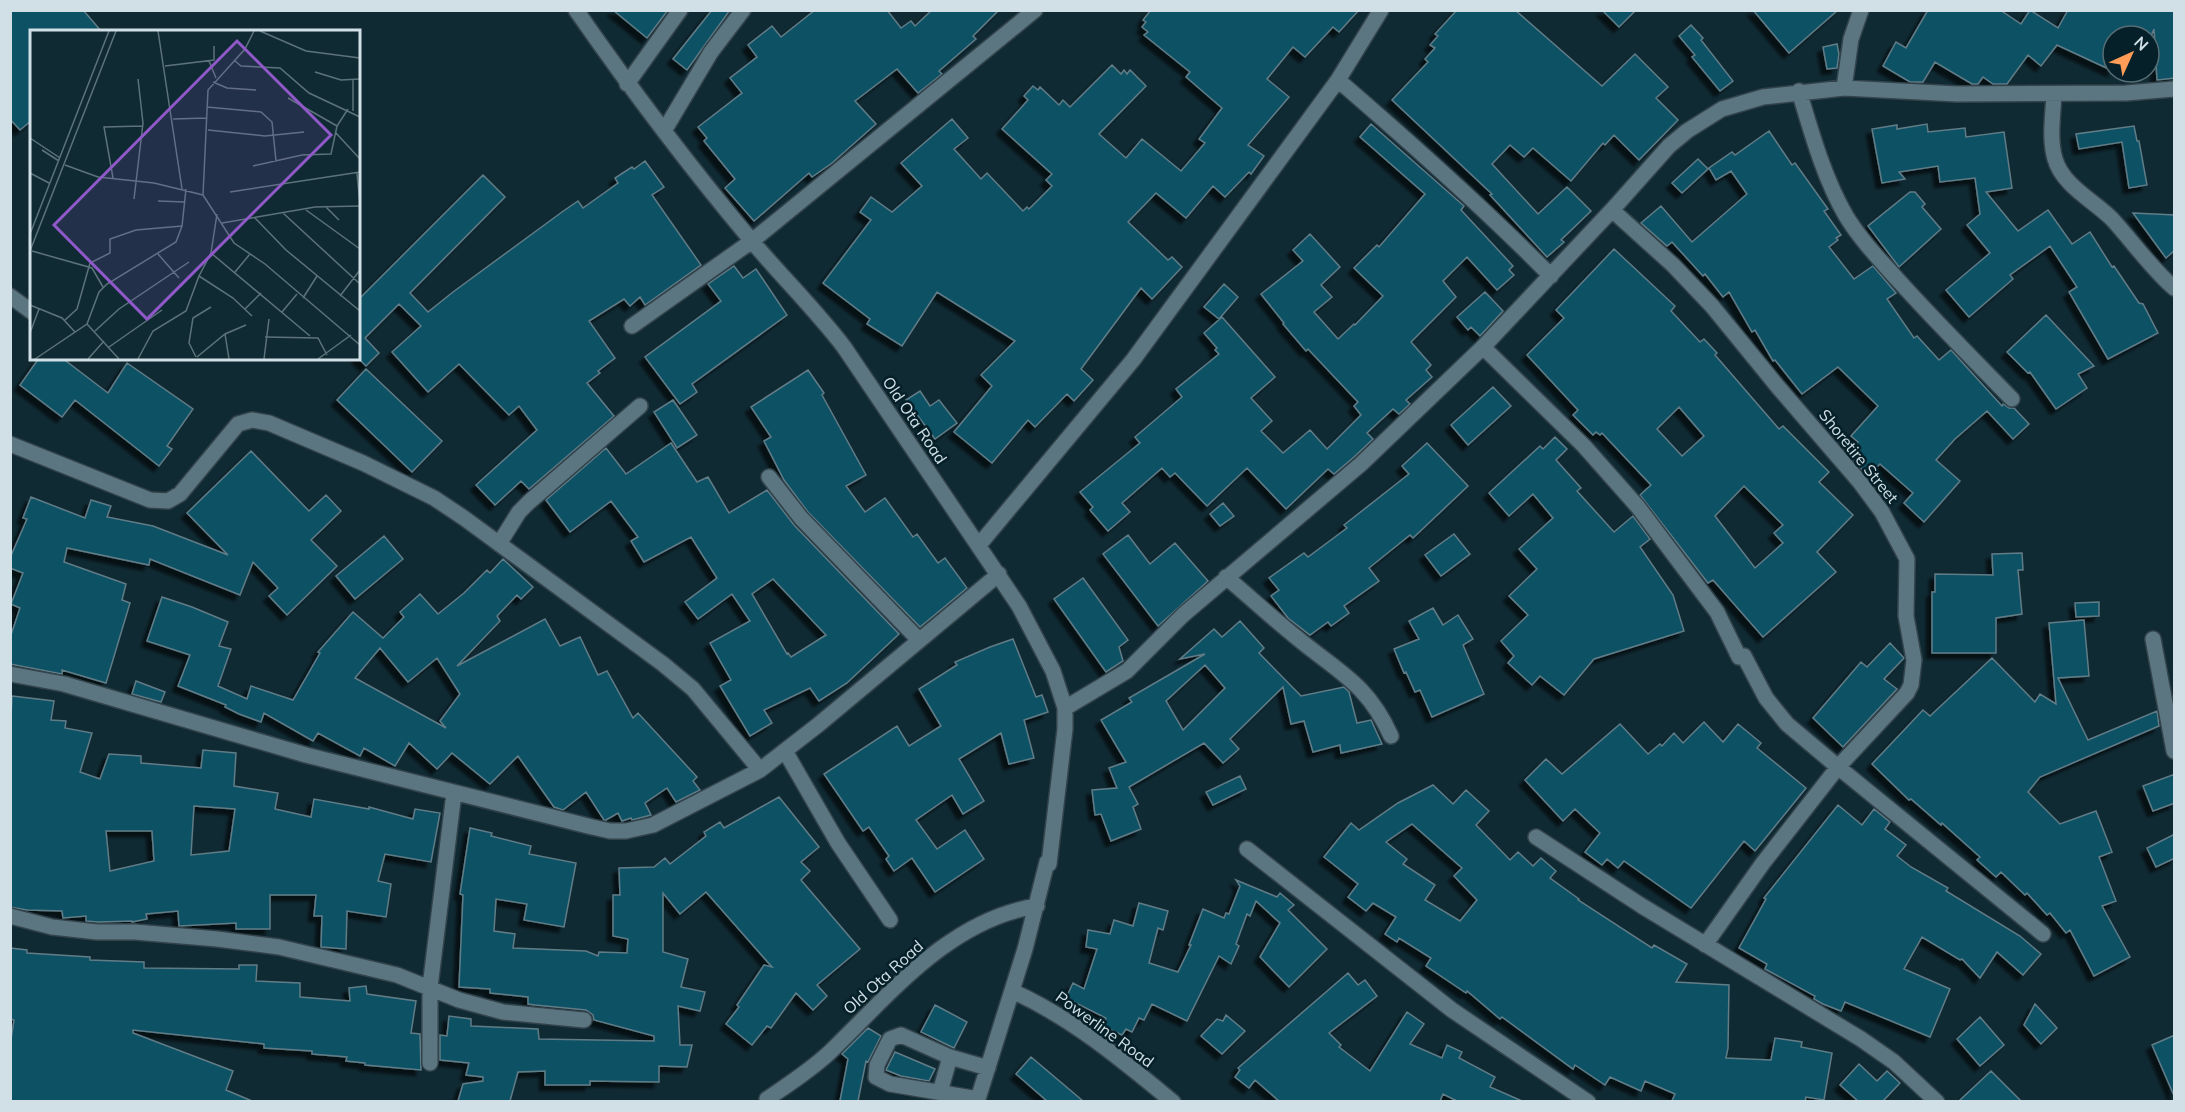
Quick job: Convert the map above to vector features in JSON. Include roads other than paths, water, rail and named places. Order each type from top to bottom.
[{"type":"street","name":"Old Ota Road","points":[[576,10],[627,84],[664,132],[752,241],[844,346],[999,574],[1039,640],[1053,671],[1065,708],[1065,729],[1048,864],[1047,862],[1012,991],[977,1100]]},
{"type":"street","points":[[627,84],[680,10]]},
{"type":"street","points":[[664,132],[711,52],[743,10]]},
{"type":"street","points":[[632,326],[752,241],[1035,10]]},
{"type":"street","points":[[979,545],[1132,360],[1338,80],[1381,10]]},
{"type":"street","points":[[1844,88],[1851,39],[1861,10]]},
{"type":"street","points":[[1338,80],[1495,219],[1551,276]]},
{"type":"street","points":[[1065,708],[1127,671],[1183,615],[1361,464],[1483,347],[1669,146],[1687,131],[1722,109],[1763,97],[1844,88],[1957,94],[2126,93],[2175,89]]},
{"type":"street","points":[[1799,92],[1814,142],[1834,193],[1847,217],[1867,244],[1920,304],[2012,399]]},
{"type":"street","points":[[2054,94],[2052,140],[2055,158],[2061,173],[2112,219],[2154,268],[2175,288]]},
{"type":"street","name":"Shoretire Street","points":[[1612,210],[1673,265],[1712,306],[1778,387],[1860,481],[1882,512],[1906,559],[1906,616],[1914,660],[1911,685],[1907,693],[1838,768],[1763,863],[1705,945]]},
{"type":"street","points":[[10,296],[30,311]]},
{"type":"street","points":[[1483,347],[1584,446],[1638,507],[1717,612],[1739,657],[1744,656],[1766,698],[1787,724],[2043,934]]},
{"type":"street","points":[[499,544],[519,512],[640,406]]},
{"type":"street","points":[[10,444],[150,500],[168,501],[180,494],[238,424],[252,420],[269,423],[363,463],[434,498],[663,664],[685,683],[760,770]]},
{"type":"street","points":[[769,477],[801,518],[918,639]]},
{"type":"street","points":[[10,674],[64,684],[306,755],[454,793],[610,831],[626,831],[653,825],[760,770],[999,574]]},
{"type":"street","points":[[1226,577],[1297,638],[1359,686],[1374,704],[1391,736]]},
{"type":"street","points":[[2153,639],[2175,751]]},
{"type":"street","points":[[785,751],[838,843],[890,920]]},
{"type":"street","points":[[430,1063],[430,987],[454,793]]},
{"type":"street","points":[[1536,837],[1705,945],[1861,1039],[1894,1062],[1937,1101]]},
{"type":"street","points":[[1247,849],[1452,1010],[1588,1101]]},
{"type":"street","name":"Old Ota Road","points":[[765,1101],[828,1054],[879,1003],[960,935],[997,916],[1038,901]]},
{"type":"street","points":[[10,916],[63,929],[97,933],[135,932],[279,947],[398,975],[459,1000],[502,1012],[584,1020]]},
{"type":"street","name":"Powerline Road","points":[[1012,991],[1059,1014],[1173,1101]]},
{"type":"street","points":[[977,1100],[884,1082],[876,1077],[878,1065],[888,1042],[898,1035],[908,1036],[950,1057],[988,1068]]},
{"type":"street","points":[[940,1092],[950,1057]]}]
